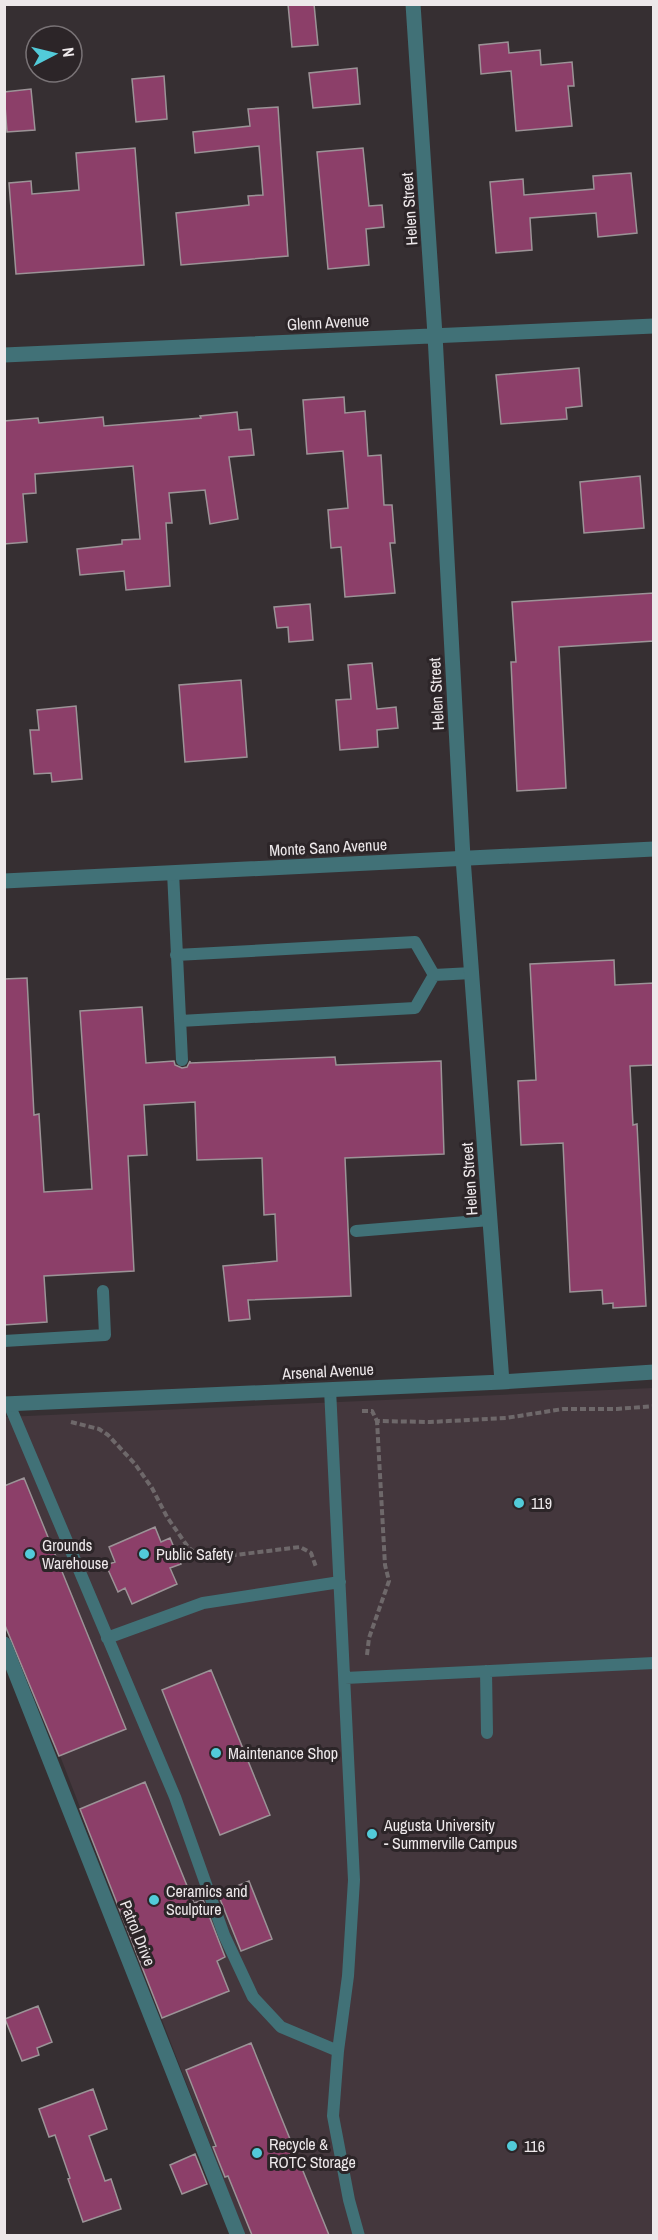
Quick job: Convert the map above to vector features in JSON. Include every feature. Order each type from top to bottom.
[{"type":"street","name":"Helen Street","points":[[413,4],[435,335],[463,858],[502,1382]]},
{"type":"street","name":"Glenn Avenue","points":[[4,355],[654,326]]},
{"type":"street","name":"Monte Sano Avenue","points":[[4,881],[654,849]]},
{"type":"street","name":"Arsenal Avenue","points":[[7,1404],[502,1382],[654,1372]]},
{"type":"street","name":"Patrol Drive","points":[[4,1644],[238,2235]]},
{"type":"lane","points":[[173,872],[182,1060]]},
{"type":"lane","points":[[176,955],[415,942],[434,975]]},
{"type":"lane","points":[[434,975],[472,974]]},
{"type":"lane","points":[[180,1021],[415,1008],[434,975]]},
{"type":"lane","points":[[356,1231],[490,1220]]},
{"type":"lane","points":[[4,1341],[105,1335],[103,1292]]},
{"type":"lane","points":[[330,1389],[354,1880],[348,1976],[338,2050],[333,2116],[349,2200],[359,2235]]},
{"type":"lane","points":[[7,1404],[175,1797],[224,1935],[253,1997],[281,2027],[338,2050]]},
{"type":"lane","points":[[107,1638],[203,1603],[340,1582]]},
{"type":"lane","points":[[345,1678],[654,1663]]},
{"type":"lane","points":[[486,1671],[487,1733]]},
{"type":"path","points":[[377,1421],[430,1422],[506,1418],[563,1409],[654,1406]]},
{"type":"path","points":[[363,1411],[372,1411],[377,1421],[385,1565],[389,1581],[369,1638],[366,1655]]},
{"type":"path","points":[[70,1422],[99,1429],[108,1435],[135,1464],[188,1547],[203,1558],[300,1547],[311,1553],[316,1571]]},
{"type":"shaded area","name":"Augusta University - Summerville Campus","points":[[653,1388],[653,2235],[245,2235],[5,1613],[5,1417]]},
{"type":"building","points":[[288,4],[314,4],[318,45],[292,47]]},
{"type":"building","points":[[508,42],[509,53],[540,50],[541,65],[572,62],[574,86],[568,86],[572,126],[516,131],[511,71],[481,74],[479,45]]},
{"type":"building","points":[[357,68],[360,104],[313,108],[309,73]]},
{"type":"building","points":[[164,76],[167,119],[136,122],[132,79]]},
{"type":"building","points":[[31,89],[35,130],[7,132],[4,92]]},
{"type":"building","points":[[278,107],[288,256],[181,265],[176,213],[249,205],[248,196],[263,195],[259,146],[195,153],[193,132],[250,126],[248,109]]},
{"type":"building","points":[[135,148],[144,265],[16,274],[9,183],[31,181],[32,194],[79,190],[76,153]]},
{"type":"building","points":[[363,148],[369,206],[382,205],[384,227],[366,229],[369,265],[328,269],[317,152]]},
{"type":"building","points":[[631,173],[637,233],[598,237],[596,213],[530,218],[532,250],[496,253],[490,182],[523,179],[524,195],[594,189],[593,176]]},
{"type":"building","points":[[579,368],[582,406],[566,408],[567,419],[501,424],[496,375]]},
{"type":"building","points":[[344,397],[345,413],[365,411],[368,456],[381,455],[384,505],[392,505],[395,543],[390,543],[395,593],[345,597],[341,547],[331,548],[328,510],[348,508],[343,451],[307,454],[303,400]]},
{"type":"building","points":[[237,412],[239,430],[251,429],[254,455],[229,457],[238,519],[210,524],[205,490],[169,493],[172,523],[166,523],[170,586],[126,590],[124,571],[80,575],[77,549],[122,544],[122,540],[140,539],[133,466],[35,474],[36,493],[23,494],[27,542],[4,544],[4,421],[38,418],[39,423],[103,417],[104,426],[201,418],[200,416]]},
{"type":"building","points":[[640,476],[644,528],[584,533],[580,482]]},
{"type":"building","points":[[654,593],[654,641],[559,647],[566,788],[517,791],[511,662],[516,662],[512,602]]},
{"type":"building","points":[[310,604],[313,640],[289,642],[288,627],[277,628],[274,607]]},
{"type":"building","points":[[372,663],[377,709],[396,707],[398,728],[377,730],[378,747],[340,750],[336,700],[351,699],[348,665]]},
{"type":"building","points":[[241,680],[247,757],[185,762],[179,685]]},
{"type":"building","points":[[76,706],[82,779],[52,782],[51,773],[34,774],[30,730],[39,730],[37,710]]},
{"type":"building","points":[[614,960],[615,985],[654,983],[654,1065],[630,1066],[633,1125],[637,1124],[646,1306],[613,1308],[613,1303],[603,1304],[602,1290],[570,1292],[563,1143],[521,1145],[518,1081],[536,1080],[530,964]]},
{"type":"building","points":[[27,978],[34,1115],[39,1114],[44,1192],[92,1189],[80,1011],[142,1007],[146,1063],[174,1061],[175,1065],[182,1068],[187,1067],[190,1061],[190,1063],[335,1057],[336,1065],[441,1061],[444,1154],[345,1158],[351,1296],[248,1300],[250,1319],[229,1321],[223,1266],[277,1261],[275,1214],[264,1215],[262,1158],[197,1160],[195,1102],[144,1105],[147,1155],[128,1156],[134,1271],[44,1276],[47,1322],[4,1325],[4,979]]},
{"type":"building","name":"Grounds Warehouse","points":[[24,1478],[126,1729],[59,1756],[4,1623],[4,1486]]},
{"type":"building","name":"Public Safety","points":[[155,1527],[161,1542],[170,1538],[181,1564],[170,1568],[177,1584],[132,1604],[125,1588],[118,1592],[106,1565],[115,1562],[109,1547]]},
{"type":"building","name":"Maintenance Shop","points":[[211,1670],[270,1815],[220,1835],[162,1690]]},
{"type":"building","name":"Ceramics and Sculpture","points":[[145,1782],[194,1903],[203,1900],[225,1957],[217,1961],[229,1991],[162,2018],[80,1809]]},
{"type":"building","points":[[249,1881],[272,1939],[241,1951],[218,1894]]},
{"type":"building","points":[[38,2006],[52,2042],[37,2048],[39,2055],[22,2061],[5,2019]]},
{"type":"building","name":"Recycle & ROTC Storage","points":[[251,2043],[329,2235],[252,2235],[228,2176],[225,2177],[213,2147],[216,2146],[186,2070]]},
{"type":"building","points":[[93,2089],[107,2129],[89,2136],[105,2181],[111,2179],[121,2209],[83,2222],[55,2135],[49,2137],[39,2109]]},
{"type":"building","points":[[195,2154],[207,2184],[182,2194],[170,2165]]},
{"type":"place","name":"119","points":[[519,1503]]},
{"type":"place","name":"Grounds Warehouse","points":[[30,1554]]},
{"type":"place","name":"Public Safety","points":[[144,1554]]},
{"type":"place","name":"Maintenance Shop","points":[[216,1753]]},
{"type":"place","name":"Augusta University - Summerville Campus","points":[[372,1834]]},
{"type":"place","name":"Ceramics and Sculpture","points":[[154,1900]]},
{"type":"place","name":"116","points":[[512,2146]]},
{"type":"place","name":"Recycle & ROTC Storage","points":[[257,2153]]}]
